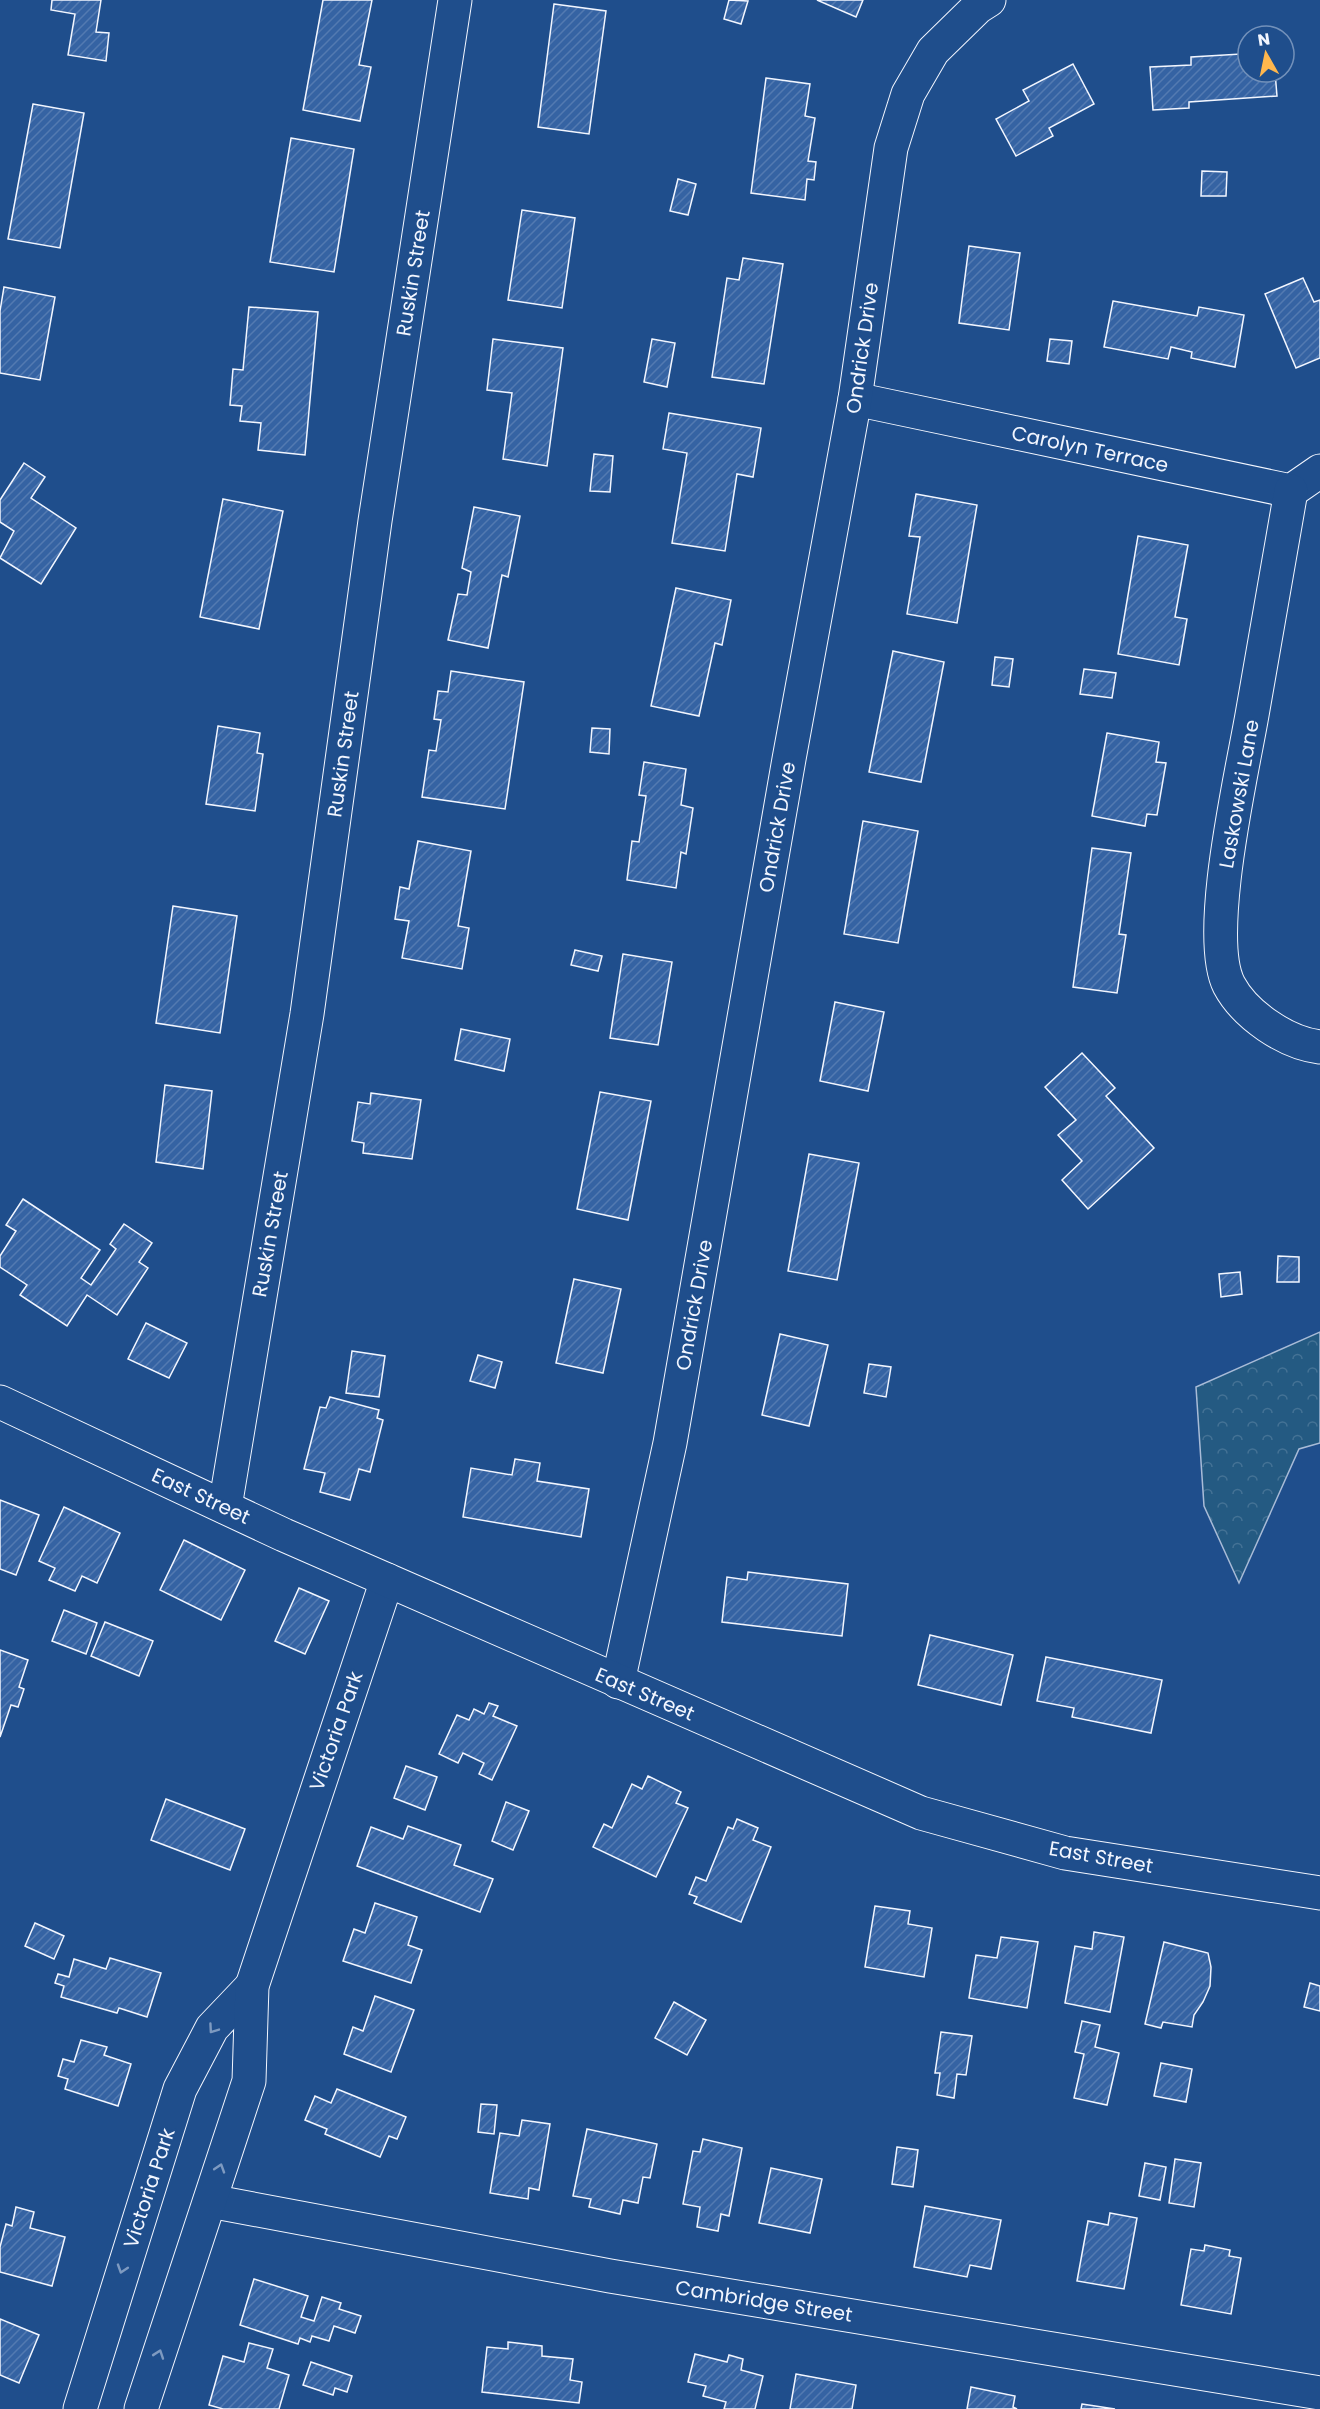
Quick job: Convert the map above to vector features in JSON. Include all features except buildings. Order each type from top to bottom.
[{"type":"street","name":"Ruskin Street","points":[[225,1507],[307,1014],[375,521],[455,0]]},
{"type":"street","name":"Ondrick Drive","points":[[618,1682],[670,1443],[789,759],[855,399],[891,148],[909,94],[933,51],[978,7],[989,0]]},
{"type":"street","name":"Carolyn Terrace","points":[[855,399],[1291,491]]},
{"type":"street","points":[[1291,491],[1320,471]]},
{"type":"street","name":"Laskowski Lane","points":[[1291,491],[1225,870],[1220,943],[1229,984],[1260,1022],[1306,1045],[1320,1047]]},
{"type":"street","name":"East Street","points":[[0,1402],[387,1580],[921,1813],[1065,1853],[1320,1893]]},
{"type":"street","name":"Victoria Park","points":[[141,2409],[249,2081],[252,1986],[387,1580]]},
{"type":"street","name":"Victoria Park","points":[[80,2409],[180,2089],[212,2028],[252,1986]]},
{"type":"street","name":"Cambridge Street","points":[[210,2201],[610,2276],[1320,2393]]},
{"type":"green space","points":[[1320,1332],[1320,1443],[1299,1449],[1239,1583],[1204,1506],[1196,1387]]}]
